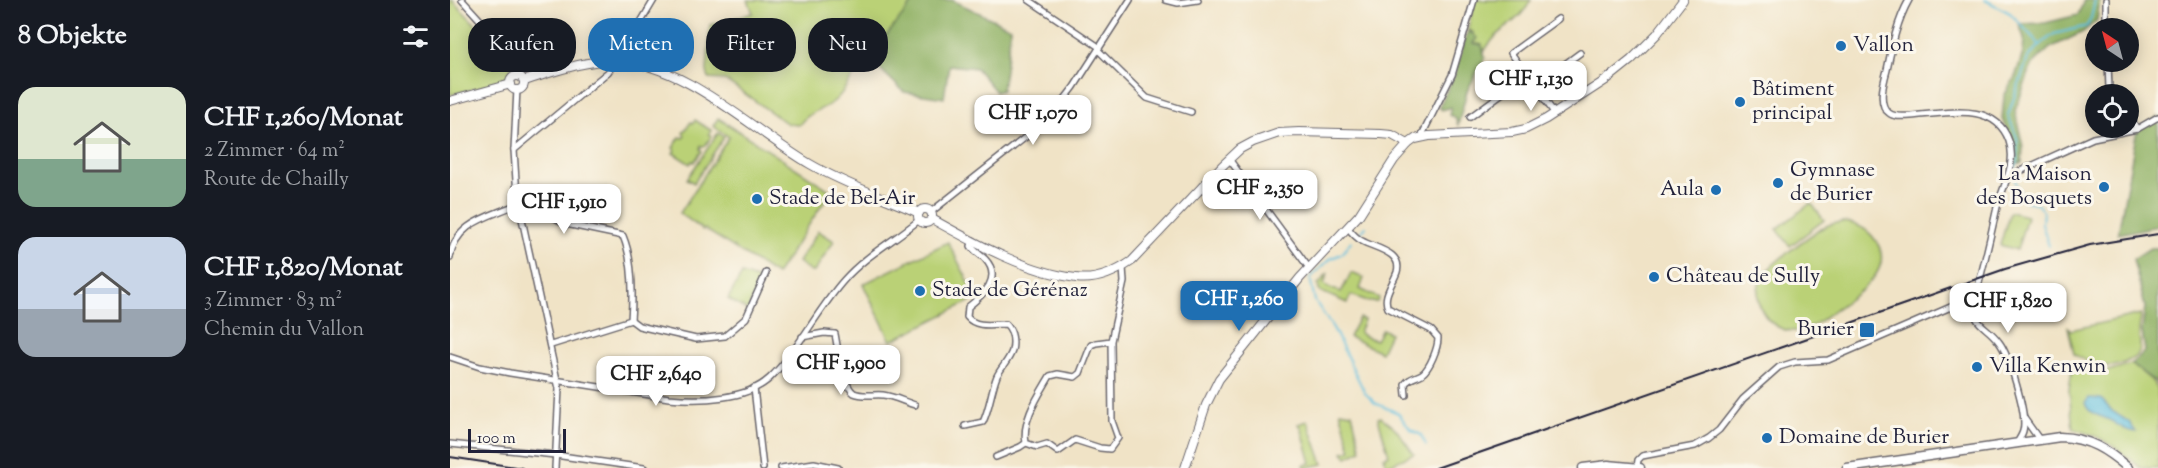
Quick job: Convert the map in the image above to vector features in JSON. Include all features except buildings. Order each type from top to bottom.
[{"type":"main road","points":[[1847,468],[2060,437],[2084,440],[2101,447],[2128,468]]},
{"type":"main road","points":[[1583,468],[1608,465],[1638,468]]},
{"type":"street","points":[[462,0],[512,55],[521,79]]},
{"type":"street","points":[[643,18],[654,0]]},
{"type":"street","points":[[1029,0],[1099,49],[1147,98],[1191,112]]},
{"type":"street","points":[[667,72],[686,81],[811,165],[919,216],[925,223],[931,215],[1051,117],[1074,87],[1130,0]]},
{"type":"street","points":[[1166,0],[1178,3],[1198,0]]},
{"type":"street","points":[[1421,137],[1452,75],[1474,0]]},
{"type":"street","points":[[1185,468],[1206,405],[1233,360],[1309,268],[1366,206],[1394,160],[1408,144],[1421,137],[1512,132],[1526,129],[1555,114],[1609,78],[1630,60],[1657,34],[1683,0]]},
{"type":"street","points":[[1910,0],[1900,21],[1885,76],[1882,98],[1886,110],[1889,114],[1902,116],[1953,112],[1981,114],[1998,123],[2009,140],[2011,160],[2009,176],[1998,205],[1974,301],[1975,319],[1992,333],[2006,353],[2024,418],[2024,429],[2016,444]]},
{"type":"street","points":[[2106,0],[2106,18]]},
{"type":"street","points":[[1555,114],[1511,53],[1558,19]]},
{"type":"street","points":[[1535,86],[1580,53]]},
{"type":"street","points":[[555,468],[559,389],[518,202],[512,79],[588,65]]},
{"type":"street","points":[[514,150],[589,89],[606,72]]},
{"type":"street","points":[[1470,117],[1527,75]]},
{"type":"street","points":[[450,101],[514,86]]},
{"type":"street","points":[[2139,128],[2158,117]]},
{"type":"street","points":[[450,357],[480,367],[685,399],[717,398],[754,388],[769,380],[847,277],[919,216],[924,209],[973,240],[1037,268],[1077,278],[1107,274],[1123,267],[1143,250],[1240,149],[1266,137],[1299,132],[1381,134],[1392,135],[1408,144]]},
{"type":"street","points":[[2009,176],[2093,138]]},
{"type":"street","points":[[1229,159],[1309,268]]},
{"type":"street","points":[[450,258],[452,245],[467,227],[518,202],[528,202],[566,224],[623,236],[630,262],[631,320]]},
{"type":"street","points":[[1348,228],[1360,241],[1391,254],[1396,260],[1398,269],[1386,298],[1387,307],[1431,330],[1438,338],[1427,368],[1405,384],[1406,395]]},
{"type":"street","points":[[965,426],[983,422],[996,378],[1011,352],[1013,339],[1011,329],[1006,324],[978,324],[967,317],[968,307],[981,297],[992,283],[993,272],[987,262],[971,246],[973,240]]},
{"type":"street","points":[[1026,443],[1037,447],[1047,444],[1058,452],[1075,441],[1110,449],[1118,438],[1112,421],[1111,341],[1124,282],[1123,267]]},
{"type":"street","points":[[631,320],[639,326],[696,339],[725,336],[747,318],[766,273]]},
{"type":"street","points":[[1638,468],[1638,459],[1642,456],[1695,446],[1709,438],[1722,426],[1743,399],[1777,369],[1785,365],[1800,361],[1828,360],[1953,306],[1974,301]]},
{"type":"street","points":[[550,345],[631,320]]},
{"type":"street","points":[[802,337],[824,333],[835,334],[842,368],[854,393],[885,395],[915,405]]},
{"type":"street","points":[[1026,443],[1023,432],[1050,376],[1058,374],[1075,377],[1080,373],[1091,345],[1111,341]]},
{"type":"street","points":[[754,388],[763,468]]},
{"type":"street","points":[[2024,418],[2039,439]]},
{"type":"street","points":[[996,457],[1026,443]]},
{"type":"street","points":[[450,444],[644,468]]},
{"type":"street","points":[[781,468],[814,463],[838,468]]},
{"type":"green space","points":[[450,0],[452,0],[469,18],[468,72],[513,72],[507,81],[450,95]]},
{"type":"green space","points":[[748,0],[912,0],[914,2],[888,35],[888,18],[808,18],[808,72],[858,72],[837,98],[807,117],[799,125],[788,124],[725,80],[709,79],[707,72],[796,72],[796,18],[735,18],[753,13]]},
{"type":"green space","points":[[915,0],[952,0],[1011,28],[1002,90],[996,92],[976,68],[949,65],[944,98],[904,92],[883,72],[888,72],[888,34]]},
{"type":"green space","points":[[1474,0],[1531,0],[1527,8],[1489,44],[1484,52],[1484,49],[1473,43],[1473,32],[1468,30]]},
{"type":"green space","points":[[2084,0],[2100,0],[2097,18],[2085,18],[2085,30],[2050,48],[2032,65],[2015,111],[2023,147],[2022,163],[2012,164],[2013,149],[2002,119],[2004,96],[2015,77],[2023,53],[2024,38],[2019,24],[2045,23],[2078,15]]},
{"type":"green space","points":[[1468,30],[1477,38],[1473,43],[1482,45],[1485,58],[1467,91],[1458,125],[1455,117],[1449,115],[1451,107],[1442,110],[1439,107],[1454,76]]},
{"type":"green space","points":[[2158,117],[2158,226],[2118,234],[2135,138],[2139,138],[2139,128]]},
{"type":"green space","name":"Stade de Bel-Air","points":[[718,118],[831,191],[776,275],[705,229],[703,230],[680,213],[729,137],[713,126]]},
{"type":"green space","points":[[695,120],[712,131],[709,134],[712,136],[704,147],[701,146],[702,151],[690,164],[673,153],[675,150],[673,148],[680,137],[683,138],[685,135],[683,133],[691,122]]},
{"type":"green space","points":[[718,133],[724,137],[694,183],[687,179]]},
{"type":"green space","points":[[1811,203],[1824,220],[1790,246],[1777,229]]},
{"type":"green space","points":[[2010,212],[2027,216],[2017,250],[2000,245]]},
{"type":"green space","points":[[1842,222],[1859,226],[1873,237],[1880,249],[1881,260],[1872,280],[1853,297],[1810,327],[1794,331],[1777,326],[1767,318],[1760,306],[1758,292],[1761,279],[1780,259],[1809,237],[1826,226]]},
{"type":"green space","points":[[818,231],[834,241],[814,272],[811,272],[798,262]]},
{"type":"green space","name":"Stade de Gérénaz","points":[[948,242],[977,298],[891,341],[863,284]]},
{"type":"green space","points":[[2150,248],[2158,248],[2158,384],[2131,364],[2145,351],[2142,331],[2145,307],[2133,259]]},
{"type":"green space","points":[[1328,273],[1324,284],[1341,292],[1351,273],[1364,278],[1360,289],[1379,298],[1377,302],[1370,302],[1351,295],[1347,303],[1319,291],[1318,285]]},
{"type":"green space","points":[[742,274],[759,280],[748,311],[728,299]]},
{"type":"green space","points":[[2141,314],[2140,349],[2131,359],[2114,366],[2100,366],[2087,362],[2074,354],[2068,327],[2071,330]]},
{"type":"green space","points":[[1359,318],[1364,320],[1359,332],[1364,336],[1376,340],[1382,329],[1390,333],[1381,352],[1349,337]]},
{"type":"green space","points":[[2073,364],[2108,371],[2131,364],[2151,380],[2158,389],[2158,468],[2141,468],[2109,444],[2093,435],[2073,429],[2069,390]]},
{"type":"green space","points":[[1340,411],[1352,413],[1361,450],[1347,457],[1343,452],[1351,450]]},
{"type":"green space","points":[[1381,417],[1395,428],[1414,454],[1387,466],[1384,457],[1389,455],[1378,418]]},
{"type":"green space","points":[[1308,421],[1323,464],[1305,468],[1304,465],[1311,463],[1301,427],[1298,424]]},
{"type":"water","points":[[2089,398],[2101,399],[2112,411],[2129,422],[2136,432],[2126,430],[2093,413],[2085,403]]},
{"type":"waterway","points":[[1985,0],[2010,13],[2040,45]]},
{"type":"waterway","points":[[2049,246],[2042,224],[2043,211],[2037,203],[2025,201],[2016,183],[2014,172],[2018,160],[2017,138],[2008,115],[2028,58],[2054,34],[2087,26],[2095,0]]},
{"type":"waterway","points":[[1360,233],[1366,227]]},
{"type":"waterway","points":[[1351,241],[1343,253],[1330,259],[1310,278],[1315,301],[1333,328],[1365,393],[1375,403],[1398,413],[1410,429],[1421,435],[1426,445]]},
{"type":"railway","points":[[1436,468],[2005,269],[2090,245],[2158,234]]},
{"type":"railway","points":[[450,457],[522,468]]},
{"type":"place","name":"Vallon","points":[[1841,46]]},
{"type":"place","name":"Bâtiment principal","points":[[1740,102]]},
{"type":"place","name":"Gymnase de Burier","points":[[1778,183]]},
{"type":"place","name":"La Maison des Bosquets","points":[[2104,187]]},
{"type":"place","name":"Aula","points":[[1716,190]]},
{"type":"place","name":"Stade de Bel-Air","points":[[757,199]]},
{"type":"place","name":"Château de Sully","points":[[1654,277]]},
{"type":"place","name":"Stade de Gérénaz","points":[[920,291]]},
{"type":"place","name":"Burier","points":[[1867,330]]},
{"type":"place","name":"Villa Kenwin","points":[[1977,367]]},
{"type":"place","name":"Domaine de Burier","points":[[1767,438]]}]
